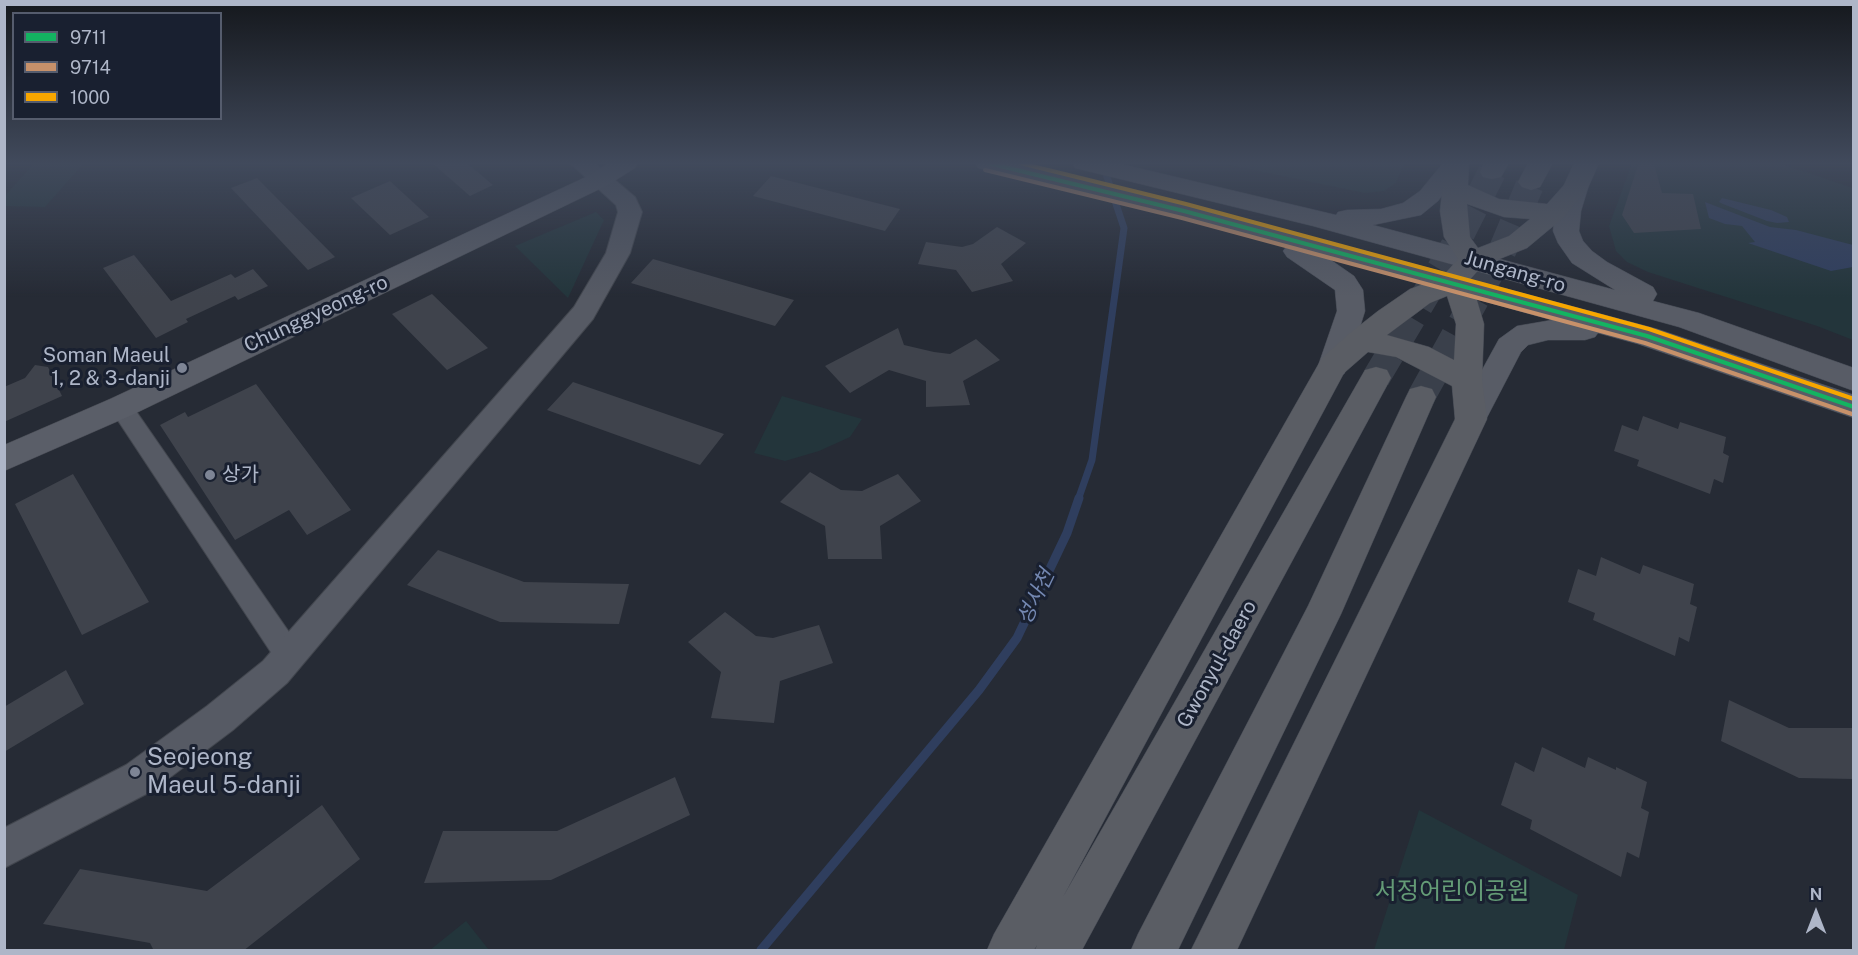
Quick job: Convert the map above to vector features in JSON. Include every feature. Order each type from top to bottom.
[{"type":"highway","points":[[1214,951],[1471,419],[1467,380],[1470,324],[1462,297],[1462,271],[1453,208]]},
{"type":"highway","points":[[1499,208],[1554,212]]},
{"type":"highway","points":[[1010,951],[1333,366],[1360,340],[1420,296],[1518,242],[1558,208]]},
{"type":"highway","points":[[1360,340],[1401,348],[1418,354],[1467,380]]},
{"type":"highway","name":"Gwonyul-daero","points":[[1058,951],[1376,378]]},
{"type":"highway","points":[[1154,951],[1323,614],[1421,397]]},
{"type":"main road","name":"Chunggyeong-ro","points":[[4,459],[121,407],[517,208]]},
{"type":"main road","name":"Jungang-ro","points":[[1170,208],[1270,234],[1462,271],[1689,320],[1854,380]]},
{"type":"main road","name":"Jungang-ro","points":[[1271,208],[1319,219],[1854,407]]},
{"type":"main road","points":[[1319,219],[1381,217],[1403,213],[1413,208]]},
{"type":"main road","points":[[1569,208],[1566,231],[1571,243],[1582,257],[1597,268],[1689,320]]},
{"type":"main road","points":[[1270,234],[1344,282],[1351,310],[1333,366]]},
{"type":"main road","points":[[1471,419],[1509,346],[1527,333],[1575,329],[1647,336]]},
{"type":"street","points":[[4,849],[139,778],[220,718],[290,657],[584,313],[618,253],[630,212],[629,208]]},
{"type":"street","points":[[121,407],[290,657]]},
{"type":"green space","points":[[1616,208],[1853,208],[1853,340],[1817,326],[1648,272],[1627,262],[1616,251],[1609,226]]},
{"type":"green space","points":[[596,212],[604,220],[568,298],[515,246]]},
{"type":"green space","points":[[782,396],[862,419],[850,437],[819,451],[785,461],[754,453]]},
{"type":"green space","name":"서정어린이공원","points":[[1419,810],[1578,895],[1564,950],[1374,950]]},
{"type":"green space","points":[[466,921],[489,950],[430,950],[435,946]]},
{"type":"water","points":[[1706,208],[1719,208],[1770,227],[1796,230],[1853,245],[1853,267],[1831,271],[1748,243],[1755,242],[1742,226],[1725,224],[1709,218]]},
{"type":"water","points":[[1733,208],[1771,210],[1787,217],[1789,222],[1767,221]]},
{"type":"building","points":[[249,208],[286,208],[335,257],[308,270]]},
{"type":"building","points":[[361,208],[419,208],[429,217],[390,235]]},
{"type":"building","points":[[797,208],[900,209],[885,231]]},
{"type":"building","points":[[1624,208],[1696,208],[1701,229],[1634,233],[1622,215]]},
{"type":"building","points":[[997,227],[1026,243],[1001,264],[1013,281],[972,292],[956,270],[918,264],[926,242],[962,247],[973,244]]},
{"type":"building","points":[[134,255],[171,301],[231,274],[235,278],[253,269],[268,286],[238,300],[235,296],[186,319],[188,322],[156,338],[103,268]]},
{"type":"building","points":[[653,259],[794,300],[775,326],[631,283]]},
{"type":"building","points":[[432,294],[488,348],[447,370],[392,314]]},
{"type":"building","points":[[898,328],[904,345],[950,354],[976,339],[1000,360],[963,381],[970,405],[926,407],[926,381],[889,370],[850,393],[825,366]]},
{"type":"building","points":[[35,365],[48,367],[62,396],[4,422],[4,387],[25,378]]},
{"type":"building","points":[[573,382],[724,434],[700,465],[547,410]]},
{"type":"building","points":[[256,384],[351,510],[307,535],[289,510],[235,540],[160,425],[185,412],[188,417]]},
{"type":"building","points":[[1643,416],[1678,429],[1680,422],[1726,437],[1723,453],[1729,456],[1723,483],[1714,479],[1710,494],[1637,466],[1639,460],[1614,451],[1622,425],[1638,431]]},
{"type":"building","points":[[810,472],[841,490],[862,491],[898,474],[921,501],[880,526],[882,559],[828,559],[825,526],[780,502]]},
{"type":"building","points":[[73,474],[149,602],[82,635],[15,504]]},
{"type":"building","points":[[438,550],[524,582],[629,584],[619,624],[500,622],[407,585]]},
{"type":"building","points":[[1601,557],[1640,574],[1643,565],[1694,584],[1690,604],[1697,607],[1689,642],[1679,637],[1675,656],[1593,620],[1595,613],[1568,602],[1578,569],[1596,576]]},
{"type":"building","points":[[725,612],[756,636],[773,638],[819,625],[833,663],[780,681],[774,723],[711,718],[721,672],[688,642]]},
{"type":"building","points":[[66,670],[84,704],[4,752],[4,707]]},
{"type":"building","points":[[1729,700],[1789,728],[1854,728],[1854,779],[1799,778],[1721,741]]},
{"type":"building","points":[[1542,747],[1585,768],[1588,757],[1647,782],[1641,808],[1649,812],[1639,858],[1627,852],[1621,877],[1530,829],[1532,820],[1501,805],[1515,762],[1534,772]]},
{"type":"building","points":[[675,777],[690,815],[551,880],[424,883],[443,831],[557,831]]},
{"type":"building","points":[[322,805],[360,859],[243,951],[154,951],[150,943],[43,924],[80,869],[207,891]]},
{"type":"waterway","name":"성사천","points":[[1078,500],[1092,460],[1124,228],[1117,208]]},
{"type":"waterway","name":"성사천","points":[[761,950],[979,690],[1017,638],[1067,533],[1079,498]]},
{"type":"tunnel","points":[[1376,378],[1454,247],[1474,208]]},
{"type":"tunnel","points":[[1421,397],[1503,249],[1520,208]]},
{"type":"transit line","name":"9714","points":[[1139,208],[1645,343],[1852,414]]},
{"type":"transit line","name":"9711","points":[[1170,208],[1647,336],[1854,407]]},
{"type":"transit line","name":"1000","points":[[1199,208],[1649,329],[1854,399]]},
{"type":"place","name":"Soman Maeul 1, 2 & 3-danji","points":[[182,368]]},
{"type":"place","name":"상가","points":[[210,475]]},
{"type":"place","name":"Seojeong Maeul 5-danji","points":[[135,772]]}]
